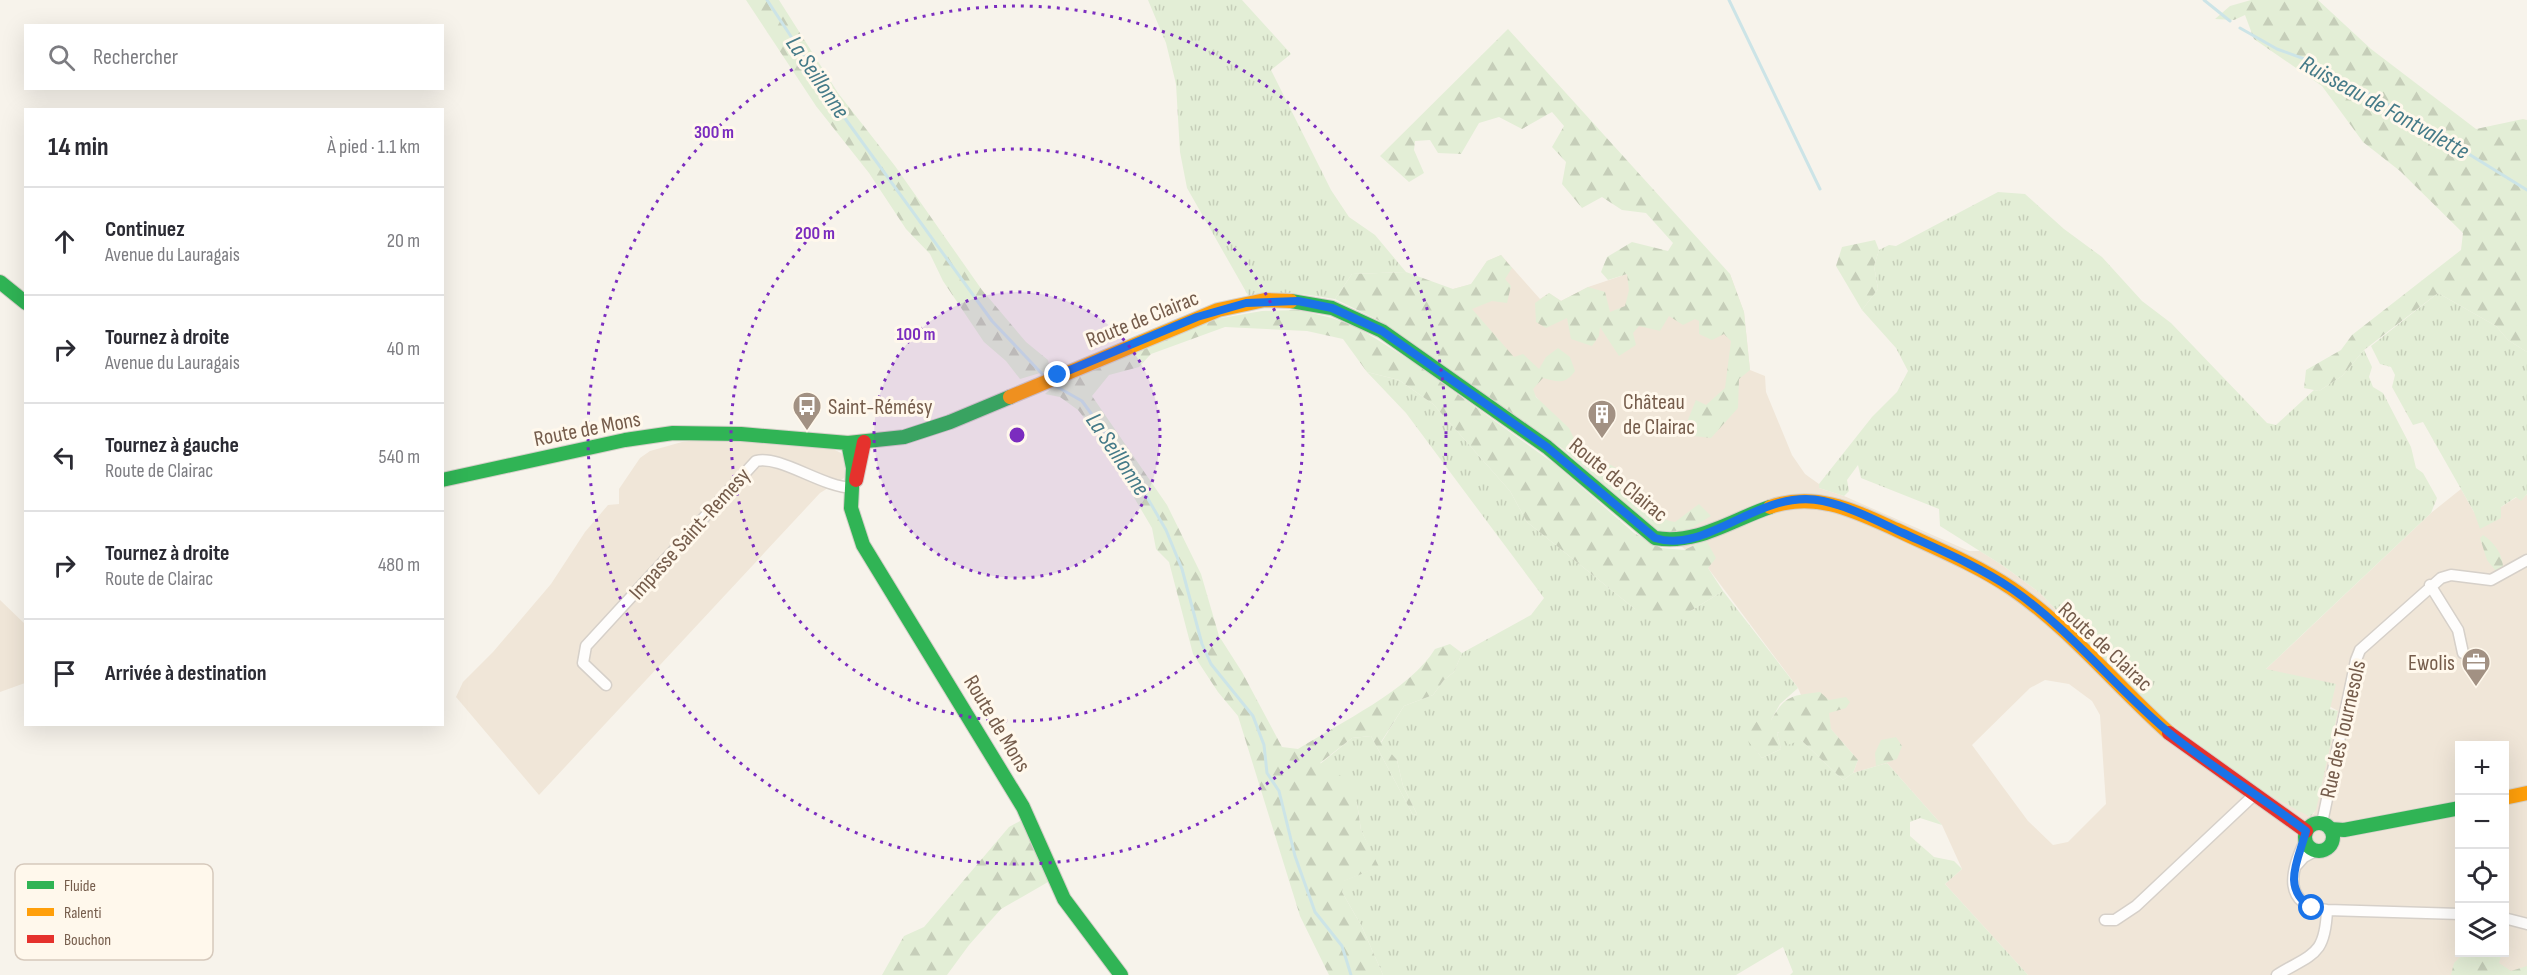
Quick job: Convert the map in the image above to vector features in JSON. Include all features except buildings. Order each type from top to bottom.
[{"type":"street","points":[[0,282],[24,301]]},
{"type":"street","name":"Route de Clairac","points":[[1030,388],[1197,317],[1246,303],[1298,301],[1332,308],[1382,331],[1547,447],[1655,538],[1665,542],[1687,540],[1775,503],[1816,499],[1876,521],[1971,565],[2014,590],[2153,718],[2305,836],[2315,851]]},
{"type":"street","name":"Route de Mons","points":[[444,480],[673,433],[732,433],[848,443],[904,437],[1030,388]]},
{"type":"street","name":"Route de Mons","points":[[864,442],[853,488],[851,508],[863,545],[1023,807],[1064,899],[1121,975]]},
{"type":"street","name":"Route de Mons","points":[[848,443],[853,488]]},
{"type":"street","name":"Impasse Saint-Remesy","points":[[606,685],[583,663],[586,646],[756,461],[773,461],[828,484],[853,488]]},
{"type":"street","name":"Rue des Tournesols","points":[[2332,830],[2358,654],[2430,585],[2441,578],[2451,575],[2491,580],[2527,560]]},
{"type":"street","points":[[2430,585],[2458,630],[2463,653]]},
{"type":"street","points":[[2509,797],[2527,793]]},
{"type":"street","points":[[2104,920],[2115,920],[2136,906],[2254,795]]},
{"type":"street","points":[[2455,809],[2332,830],[2312,824],[2305,836],[2293,872],[2293,885],[2299,898],[2312,908],[2455,914]]},
{"type":"street","points":[[2293,872],[2304,857],[2315,851],[2325,850],[2332,830]]},
{"type":"street","points":[[2277,975],[2321,946],[2326,934],[2327,910]]},
{"type":"street","points":[[2509,919],[2527,924]]},
{"type":"shaded area","points":[[1674,242],[1730,274],[1744,312],[1750,370],[1765,376],[1766,392],[1792,455],[1805,474],[1819,484],[1819,488],[1844,496],[1969,551],[1980,551],[2002,565],[2040,593],[2119,676],[2169,722],[2253,786],[2314,814],[2338,711],[2265,670],[2431,513],[2461,489],[2474,512],[2501,507],[2517,497],[2521,500],[2527,494],[2527,975],[2028,975],[1945,884],[1962,869],[1942,825],[1887,763],[1853,773],[1858,760],[1801,695],[1708,568],[1602,482],[1453,289],[1472,284],[1487,261],[1501,255],[1540,299],[1549,293],[1561,301],[1588,287],[1627,274],[1669,251]],"holes":[[[2045,680],[2069,684],[2092,701],[2100,715],[2106,804],[2068,842],[2053,845],[2028,821],[1972,745],[2030,688]]]},
{"type":"shaded area","points":[[708,439],[833,449],[843,454],[848,472],[844,478],[820,493],[539,795],[456,697],[463,682],[493,652],[551,584],[585,532],[608,505],[619,504],[619,489],[640,458],[650,451],[682,442]]},
{"type":"shaded area","points":[[0,600],[24,623],[24,683],[0,692]]},
{"type":"green space","points":[[746,0],[779,0],[838,93],[895,166],[982,290],[1026,342],[1048,360],[1050,370],[1020,379],[1006,361],[984,342],[943,281],[930,254],[906,229],[869,173],[816,106]]},
{"type":"green space","points":[[1148,0],[1242,0],[1291,54],[1271,70],[1331,190],[1349,217],[1375,235],[1406,272],[1352,274],[1335,299],[1281,293],[1249,297],[1187,188],[1180,152],[1176,84],[1166,43]]},
{"type":"green space","points":[[2251,0],[2318,0],[2371,49],[2476,129],[2527,120],[2527,352],[2508,340],[2496,326],[2438,293],[2364,350],[2342,376],[2319,391],[2304,388],[2306,370],[2341,350],[2352,335],[2461,250],[2463,233],[2400,171],[2363,142],[2322,86],[2254,39],[2245,15],[2234,20],[2215,19],[2230,6]]},
{"type":"green space","points":[[1508,29],[1730,274],[1744,312],[1750,370],[1739,379],[1738,408],[1711,438],[1693,436],[1687,422],[1696,400],[1706,405],[1725,388],[1731,341],[1724,334],[1712,340],[1699,334],[1699,321],[1695,319],[1683,325],[1669,316],[1660,331],[1639,326],[1633,333],[1636,345],[1619,356],[1600,327],[1599,336],[1592,346],[1571,339],[1567,318],[1546,328],[1536,322],[1535,303],[1549,293],[1561,301],[1588,287],[1605,292],[1610,312],[1625,306],[1629,290],[1627,274],[1608,280],[1601,272],[1607,257],[1632,242],[1668,251],[1673,243],[1646,213],[1622,210],[1602,197],[1582,208],[1562,184],[1566,162],[1552,147],[1564,126],[1552,112],[1522,129],[1499,117],[1479,123],[1461,154],[1438,153],[1430,140],[1415,141],[1414,150],[1424,173],[1409,182],[1380,156]]},
{"type":"green space","points":[[1998,192],[2025,194],[2064,229],[2102,257],[2142,301],[2171,323],[2267,423],[2276,425],[2314,390],[2319,391],[2342,376],[2364,350],[2372,367],[2369,377],[2373,387],[2383,393],[2411,447],[2416,468],[2423,473],[2437,498],[2431,513],[2266,669],[2336,684],[2330,709],[2338,711],[2316,810],[2310,817],[2253,786],[2169,722],[2119,676],[2040,593],[2002,565],[1940,526],[1939,509],[1861,478],[1858,465],[1847,480],[1849,491],[1844,496],[1819,488],[1819,484],[1872,417],[1897,392],[1908,371],[1896,348],[1862,310],[1878,289],[1874,266],[1879,250],[1889,245],[1896,246]]},
{"type":"green space","points":[[1875,240],[1879,250],[1874,266],[1878,289],[1862,310],[1836,266],[1842,247]]},
{"type":"green space","points":[[1501,255],[1512,268],[1505,279],[1511,286],[1507,303],[1492,301],[1472,309],[1514,357],[1523,354],[1539,369],[1546,357],[1558,348],[1570,357],[1575,371],[1568,379],[1561,381],[1543,378],[1533,389],[1536,397],[1569,428],[1578,447],[1620,470],[1627,489],[1648,511],[1675,522],[1699,504],[1711,516],[1675,535],[1650,527],[1563,449],[1378,320],[1335,299],[1352,274],[1406,272],[1453,289],[1471,284],[1487,261]]},
{"type":"green space","points":[[2438,293],[2496,326],[2508,340],[2527,352],[2527,494],[2521,501],[2516,497],[2501,507],[2501,518],[2480,529],[2474,512],[2423,422],[2413,425],[2392,387],[2395,375],[2391,367],[2380,364],[2371,346]]},
{"type":"green space","points":[[1299,310],[1357,327],[1413,362],[1556,465],[1634,533],[1661,548],[1684,550],[1706,540],[1716,558],[1708,568],[1723,591],[1689,612],[1660,616],[1635,609],[1527,522],[1510,491],[1433,404],[1399,380],[1367,372],[1343,339],[1307,331],[1225,327],[1151,354],[1139,367],[1109,375],[1092,396],[1167,505],[1201,574],[1219,636],[1242,672],[1282,747],[1298,749],[1373,705],[1409,678],[1424,664],[1435,649],[1450,644],[1462,653],[1454,672],[1444,680],[1433,695],[1404,706],[1381,742],[1397,760],[1403,786],[1417,814],[1413,815],[1371,736],[1352,738],[1320,763],[1346,779],[1357,803],[1361,830],[1379,867],[1344,881],[1342,892],[1362,927],[1383,975],[1329,975],[1300,916],[1238,716],[1218,692],[1193,654],[1169,562],[1156,549],[1152,528],[1096,433],[1078,410],[1060,397],[1045,394],[1058,382],[1204,321],[1262,311]]},
{"type":"green space","points":[[1367,372],[1399,380],[1433,404],[1510,491],[1527,522],[1635,609],[1689,612],[1723,591],[1798,688],[1780,704],[1771,720],[1745,736],[1762,758],[1781,749],[1777,733],[1780,732],[1801,740],[1843,780],[1853,773],[1887,763],[1942,825],[1920,818],[1910,822],[1910,836],[1934,857],[1954,861],[1962,869],[1945,884],[2028,975],[1790,975],[1793,972],[1783,947],[1736,975],[1383,975],[1362,927],[1342,892],[1343,881],[1378,867],[1361,830],[1357,803],[1320,764],[1352,738],[1371,736],[1413,815],[1417,814],[1403,786],[1397,760],[1381,743],[1404,706],[1433,695],[1444,680],[1454,672],[1462,653],[1531,615],[1544,598],[1406,413]]},
{"type":"green space","points":[[2483,535],[2497,550],[2502,559],[2503,570],[2495,570],[2487,560],[2480,538]]},
{"type":"green space","points":[[1820,692],[1829,700],[1846,697],[1850,702],[1846,708],[1829,713],[1831,729],[1858,760],[1853,773],[1843,780],[1801,740],[1788,745],[1779,732],[1777,733],[1781,749],[1762,758],[1744,736],[1760,718],[1771,720],[1781,705],[1791,698]]},
{"type":"green space","points":[[1896,737],[1902,746],[1897,759],[1876,766],[1875,753],[1881,740]]},
{"type":"green space","points":[[1020,821],[1028,831],[1048,882],[1001,909],[969,945],[947,975],[882,975],[904,936],[924,927],[1009,827]]},
{"type":"green space","points":[[2460,957],[2501,957],[2499,963],[2511,971],[2527,966],[2527,975],[2451,975],[2454,963]]},
{"type":"waterway","name":"La Seillonne","points":[[767,0],[844,117],[992,321],[1045,377]]},
{"type":"waterway","points":[[1729,0],[1820,189]]},
{"type":"waterway","name":"Ruisseau de Fontvalette","points":[[2204,0],[2230,21]]},
{"type":"waterway","name":"Ruisseau de Fontvalette","points":[[2240,28],[2277,49],[2310,61],[2391,106],[2527,190]]},
{"type":"waterway","name":"La Seillonne","points":[[1052,384],[1082,401],[1126,461],[1166,530],[1182,569],[1202,644],[1211,664],[1253,716],[1264,745],[1267,773],[1279,791],[1295,856],[1315,912],[1342,946],[1351,975]]},
{"type":"traffic: fast","points":[[0,282],[24,301]]},
{"type":"traffic: fast","points":[[1291,301],[1332,308],[1382,331],[1547,447],[1655,538],[1671,539],[1700,535],[1770,507]]},
{"type":"traffic: fast","points":[[444,480],[625,440],[673,433],[741,434],[848,443],[904,437],[950,422],[1010,397]]},
{"type":"traffic: fast","points":[[848,443],[853,468],[851,508],[863,545],[1023,807],[1064,899],[1121,975]]},
{"type":"traffic: fast","points":[[2330,829],[2344,830],[2455,809]]},
{"type":"traffic: fast","points":[[2319,823],[2329,827],[2333,837],[2329,847],[2319,851],[2309,847],[2305,837],[2309,827],[2319,823]]},
{"type":"traffic: slow","points":[[1010,397],[1218,310],[1265,300],[1291,301]]},
{"type":"traffic: slow","points":[[1770,507],[1803,501],[1835,505],[1881,523],[1983,571],[2011,588],[2053,621],[2169,733]]},
{"type":"traffic: slow","points":[[2509,797],[2527,793]]},
{"type":"traffic: jam","points":[[856,480],[864,442]]},
{"type":"traffic: jam","points":[[2169,733],[2306,831]]},
{"type":"place","name":"Saint-Rémésy","points":[[807,432]]},
{"type":"place","name":"Château de Clairac","points":[[1602,440]]},
{"type":"place","name":"Ewolis","points":[[2476,688]]},
{"type":"route","points":[[1058,375],[1218,310],[1265,300],[1298,301],[1332,308],[1365,321],[1382,331],[1547,447],[1634,522],[1655,538],[1665,542],[1687,540],[1763,507],[1793,499],[1816,499],[1850,510],[1928,544],[1990,575],[2014,590],[2046,617],[2145,712],[2174,736],[2306,831],[2305,841],[2293,872],[2293,885],[2299,898],[2312,908]]}]
